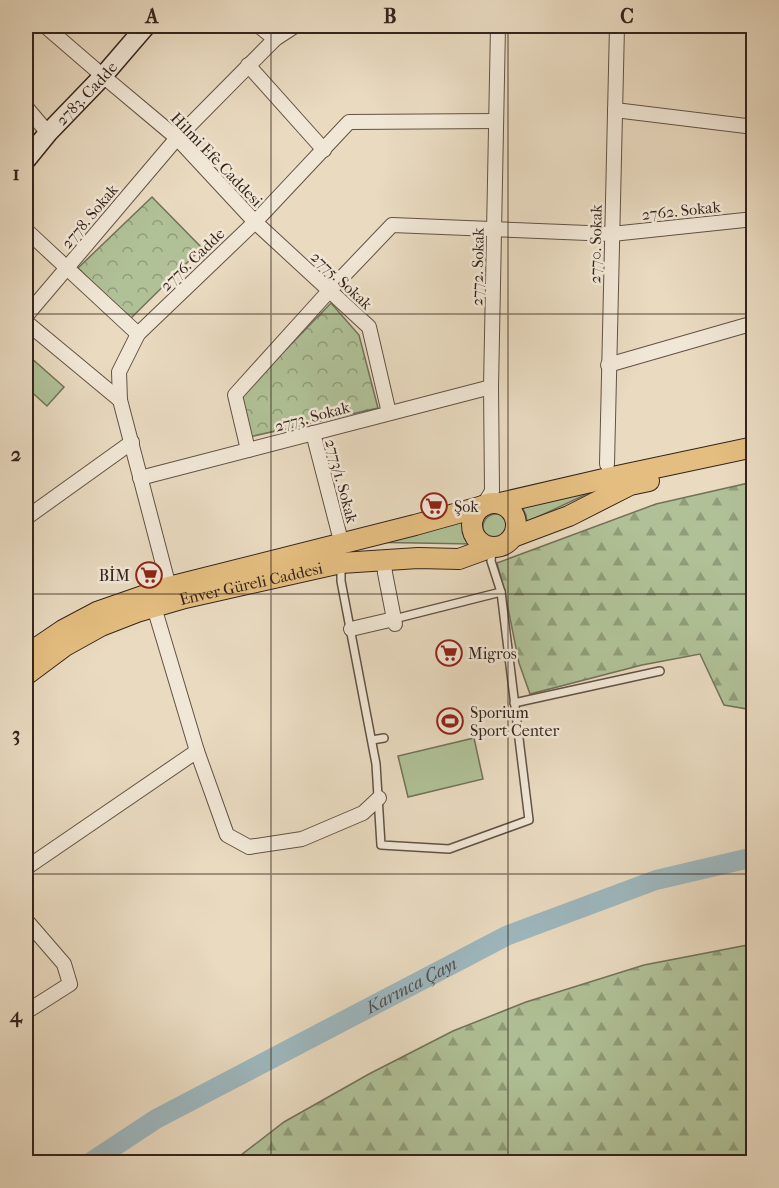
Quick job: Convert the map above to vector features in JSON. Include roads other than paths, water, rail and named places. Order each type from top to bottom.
[{"type":"main road","name":"2783. Cadde","points":[[26,160],[146,26]]},
{"type":"main road","name":"Enver Güreli Caddesi","points":[[26,655],[63,630],[97,612],[169,588],[415,525],[492,500],[753,447]]},
{"type":"main road","points":[[513,537],[517,524],[512,510],[506,506],[492,500],[478,510],[474,516],[472,530],[480,542],[492,547],[504,545],[513,537],[569,516],[630,485],[753,458]]},
{"type":"main road","name":"Enver Güreli Caddesi","points":[[26,675],[65,646],[101,626],[185,598],[341,563],[418,558],[459,559],[492,547]]},
{"type":"street","name":"Hilmi Efe Caddesi","points":[[45,26],[177,138],[255,222]]},
{"type":"street","points":[[260,26],[275,39]]},
{"type":"street","name":"2778. Sokak","points":[[26,316],[177,138],[275,39],[295,26]]},
{"type":"street","name":"2772. Sokak","points":[[492,500],[491,387],[498,26]]},
{"type":"street","name":"2770. Sokak","points":[[607,464],[617,26]]},
{"type":"street","points":[[248,65],[324,150]]},
{"type":"street","points":[[26,107],[48,133]]},
{"type":"street","points":[[615,110],[753,127]]},
{"type":"street","name":"2776. Cadde","points":[[169,588],[120,400],[119,372],[138,334],[255,222],[349,122],[496,121]]},
{"type":"street","name":"2762. Sokak","points":[[248,450],[235,395],[392,225],[612,234],[753,219]]},
{"type":"street","name":"2775. Sokak","points":[[255,222],[369,327],[389,413]]},
{"type":"street","points":[[26,230],[138,334]]},
{"type":"street","points":[[26,322],[120,400]]},
{"type":"street","points":[[608,365],[753,323]]},
{"type":"street","name":"2773. Sokak","points":[[141,478],[491,387]]},
{"type":"street","name":"2773/1. Sokak","points":[[313,433],[340,537]]},
{"type":"street","points":[[26,518],[132,442]]},
{"type":"street","points":[[351,629],[394,621],[384,560]]},
{"type":"street","points":[[154,607],[197,752],[227,835],[249,847],[302,839],[363,813],[379,798]]},
{"type":"street","points":[[26,868],[197,752]]},
{"type":"street","points":[[26,920],[64,964],[70,984],[26,1012]]},
{"type":"lane","points":[[341,563],[341,581],[372,740],[379,798],[381,844],[449,849],[529,820],[501,592],[491,561],[492,547]]},
{"type":"lane","points":[[394,621],[501,592]]},
{"type":"lane","points":[[514,703],[660,671]]},
{"type":"lane","points":[[372,740],[384,738]]},
{"type":"waterway","name":"Karınca Çayı","points":[[91,1162],[156,1119],[506,936],[656,880],[754,857]]},
{"type":"place","name":"Şok","points":[[434,506]]},
{"type":"place","name":"BİM","points":[[149,575]]},
{"type":"place","name":"Migros","points":[[449,653]]},
{"type":"place","name":"Sporium Sport Center","points":[[450,721]]}]
